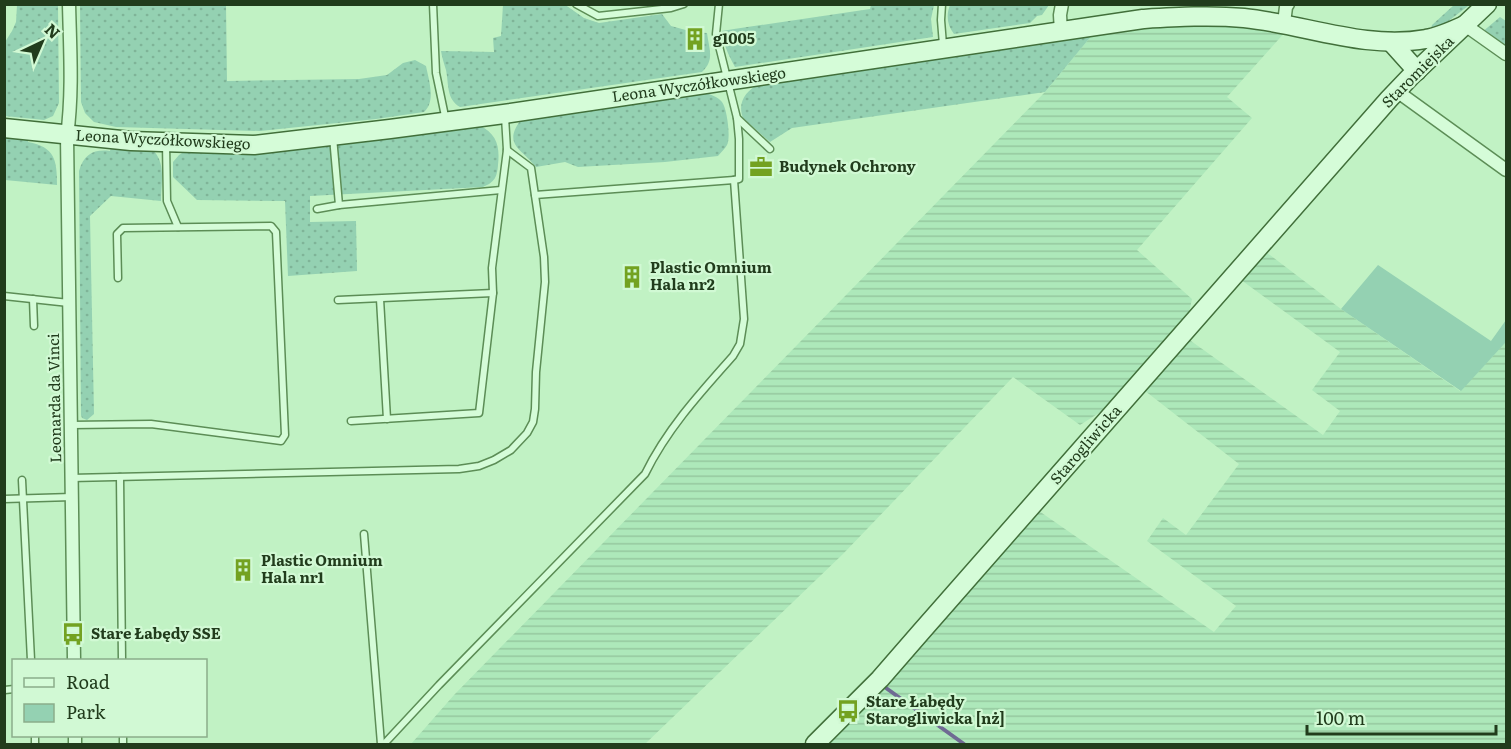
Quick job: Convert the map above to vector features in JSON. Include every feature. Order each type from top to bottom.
[{"type":"street","name":"Leonarda da Vinci","points":[[69,4],[70,96],[67,136],[74,659]]},
{"type":"street","points":[[1061,32],[1062,4]]},
{"type":"street","points":[[1284,23],[1288,4]]},
{"type":"street","name":"Staromiejska","points":[[1351,141],[1397,90],[1487,4]]},
{"type":"street","name":"Leona Wyczółkowskiego","points":[[4,128],[166,144],[254,145],[504,114],[1061,32],[1142,12],[1245,18],[1284,23],[1349,37],[1396,42],[1428,39],[1465,26]]},
{"type":"street","points":[[1465,26],[1506,54]]},
{"type":"street","points":[[1396,42],[1410,46],[1419,58],[1418,70]]},
{"type":"street","points":[[1397,90],[1506,170]]},
{"type":"street","name":"Starogliwicka","points":[[814,744],[880,679],[1351,141]]},
{"type":"lane","points":[[433,4],[436,73],[447,121]]},
{"type":"lane","points":[[576,4],[598,16],[671,8],[684,4]]},
{"type":"lane","points":[[535,195],[739,179],[739,139],[736,118],[716,34],[719,4]]},
{"type":"lane","points":[[942,4],[944,49]]},
{"type":"lane","points":[[351,421],[479,413],[493,293],[492,268],[507,150],[504,114]]},
{"type":"lane","points":[[736,118],[770,149]]},
{"type":"lane","points":[[333,136],[339,205]]},
{"type":"lane","points":[[166,144],[167,201],[178,227]]},
{"type":"lane","points":[[71,478],[459,469],[480,466],[510,450],[527,433],[533,422],[545,282],[544,257],[531,168],[507,150]]},
{"type":"lane","points":[[382,744],[645,474],[677,422],[740,344],[744,319],[734,180]]},
{"type":"lane","points":[[317,209],[501,190]]},
{"type":"lane","points":[[71,425],[151,424],[281,441],[285,435],[276,232],[271,226],[123,228],[117,234],[118,278]]},
{"type":"lane","points":[[338,300],[493,293]]},
{"type":"lane","points":[[4,296],[69,303]]},
{"type":"lane","points":[[33,299],[34,326]]},
{"type":"lane","points":[[380,299],[387,419]]},
{"type":"lane","points":[[120,477],[122,659]]},
{"type":"lane","points":[[22,480],[31,659]]},
{"type":"lane","points":[[4,499],[72,497]]},
{"type":"lane","points":[[364,534],[382,744]]},
{"type":"green space","points":[[564,4],[584,18],[599,23],[662,14],[671,26],[707,33],[709,63],[702,72],[460,107],[452,100],[441,51],[494,52],[493,38],[501,36],[503,5]]},
{"type":"green space","points":[[950,4],[1049,5],[1042,15],[1037,16],[1030,23],[954,34],[948,20]]},
{"type":"green space","points":[[17,5],[58,5],[59,103],[53,116],[44,120],[5,116],[5,42],[16,22]]},
{"type":"green space","points":[[80,5],[226,5],[227,81],[359,79],[387,75],[403,63],[415,60],[426,66],[431,90],[430,102],[424,112],[260,131],[116,127],[94,122],[85,113],[81,102]]},
{"type":"green space","points":[[871,5],[934,5],[931,19],[933,37],[735,67],[724,41],[722,31],[870,9]]},
{"type":"green space","points":[[1454,5],[1468,6],[1442,26],[1431,29],[1432,25]]},
{"type":"green space","points":[[1500,17],[1506,21],[1506,51],[1481,33]]},
{"type":"green space","points":[[1192,22],[1286,31],[1227,97],[1252,118],[1137,250],[1192,299],[1184,336],[1323,435],[1340,411],[1312,390],[1340,352],[1237,277],[1262,249],[1341,309],[1460,391],[1506,342],[1506,744],[815,744],[980,575],[1039,511],[1214,632],[1236,606],[1147,541],[1163,518],[1186,535],[1239,464],[1140,387],[1080,425],[1013,377],[843,554],[645,744],[411,744],[454,695],[1045,92],[1093,34]]},
{"type":"green space","points":[[1093,34],[1045,92],[792,128],[770,142],[743,118],[741,112],[744,98],[759,84]]},
{"type":"green space","points":[[706,93],[717,97],[722,102],[727,116],[728,141],[718,156],[665,162],[578,167],[565,162],[536,167],[520,151],[514,141],[515,129],[520,121]]},
{"type":"green space","points":[[479,125],[490,132],[498,146],[496,176],[493,181],[483,187],[310,196],[310,222],[356,221],[357,271],[288,276],[285,201],[197,200],[173,177],[173,162],[182,153],[317,148]]},
{"type":"green space","points":[[4,135],[28,138],[28,142],[49,151],[55,162],[57,185],[5,180]]},
{"type":"green space","points":[[111,147],[154,151],[161,168],[161,201],[111,196],[90,216],[94,414],[87,420],[81,415],[79,171],[90,154],[110,151]]},
{"type":"green space","points":[[1378,265],[1491,341],[1506,320],[1506,342],[1461,391],[1341,309]]},
{"type":"waterway","points":[[886,688],[964,744]]},
{"type":"place","name":"g1005","points":[[695,39]]},
{"type":"place","name":"Budynek Ochrony","points":[[761,167]]},
{"type":"place","name":"Plastic Omnium Hala nr2","points":[[632,277]]},
{"type":"place","name":"Plastic Omnium Hala nr1","points":[[243,570]]},
{"type":"place","name":"Stare Łabędy SSE","points":[[73,634]]},
{"type":"place","name":"Stare Łabędy Starogliwicka [nż]","points":[[848,711]]}]
